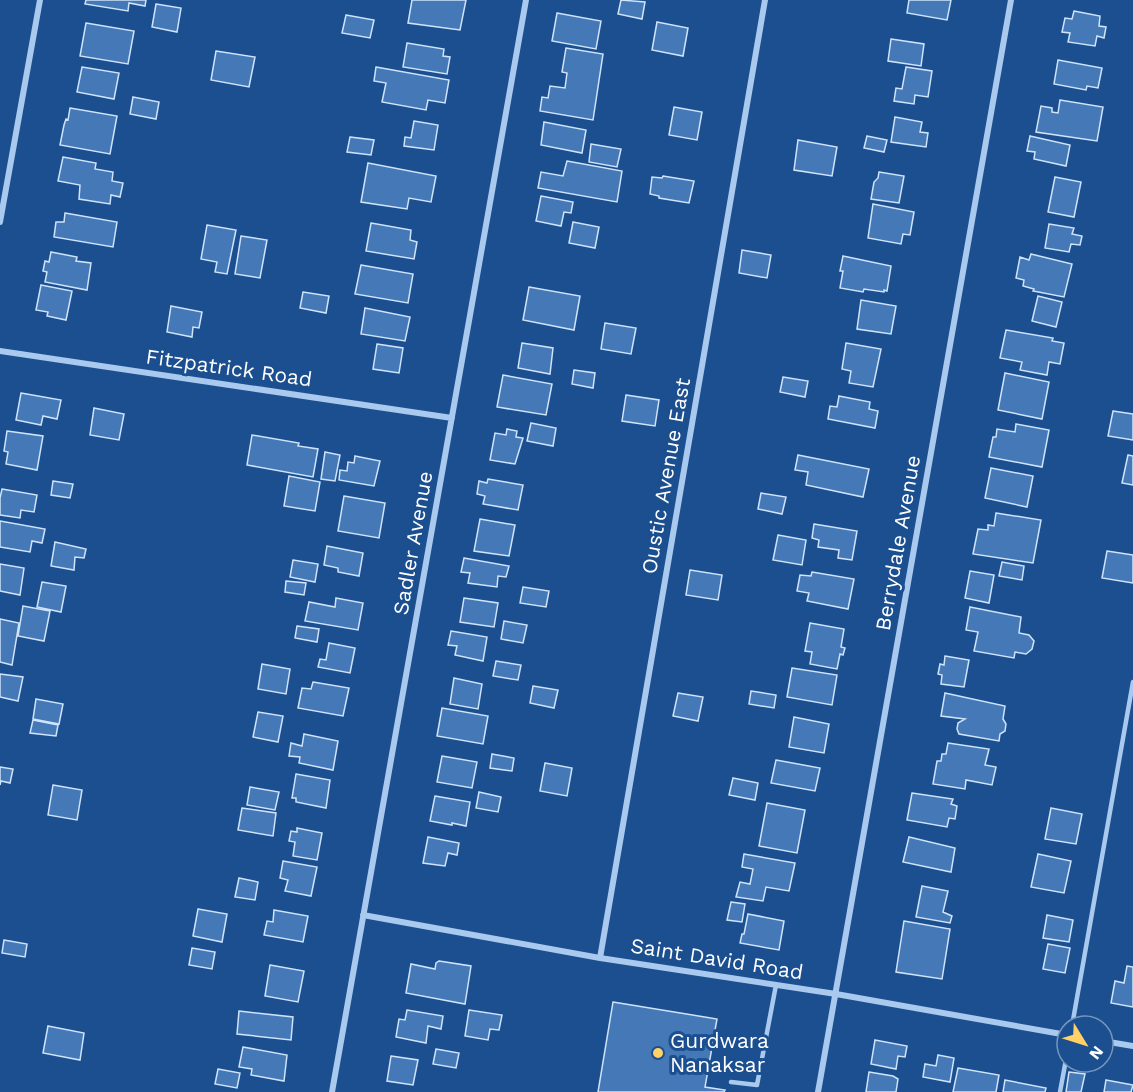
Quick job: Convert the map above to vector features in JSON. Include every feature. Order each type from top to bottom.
[{"type":"street","points":[[0,222],[40,0]]},
{"type":"street","name":"Sadler Avenue","points":[[332,1092],[526,0]]},
{"type":"street","name":"Oustic Avenue East","points":[[600,958],[765,0]]},
{"type":"street","name":"Berrydale Avenue","points":[[818,1092],[1011,0]]},
{"type":"street","name":"Fitzpatrick Road","points":[[0,351],[452,418]]},
{"type":"street","name":"Saint David Road","points":[[363,915],[600,958],[836,994],[1055,1033]]},
{"type":"street","points":[[1115,1043],[1133,1046]]},
{"type":"lane","points":[[1074,1014],[1133,682]]},
{"type":"lane","points":[[731,1082],[757,1085],[776,985]]},
{"type":"lane","points":[[1060,1092],[1063,1074]]},
{"type":"building","points":[[86,0],[146,0],[145,6],[129,3],[128,11],[85,4]]},
{"type":"building","points":[[412,0],[466,0],[460,30],[408,23]]},
{"type":"building","points":[[621,0],[645,2],[642,19],[618,14]]},
{"type":"building","points":[[909,0],[951,0],[947,20],[907,13]]},
{"type":"building","points":[[156,4],[181,8],[177,32],[152,27]]},
{"type":"building","points":[[1074,11],[1100,16],[1099,26],[1106,27],[1104,38],[1097,36],[1095,46],[1068,42],[1070,33],[1062,32],[1065,18],[1072,19]]},
{"type":"building","points":[[557,13],[601,21],[596,49],[552,41]]},
{"type":"building","points":[[346,15],[374,20],[370,38],[342,33]]},
{"type":"building","points":[[657,22],[688,28],[683,56],[652,50]]},
{"type":"building","points":[[86,23],[134,31],[128,64],[80,56]]},
{"type":"building","points":[[891,39],[924,44],[921,66],[888,61]]},
{"type":"building","points":[[407,43],[444,49],[443,56],[450,57],[447,74],[403,67]]},
{"type":"building","points":[[566,48],[603,54],[593,120],[540,111],[542,97],[548,98],[550,86],[565,88],[567,73],[562,72]]},
{"type":"building","points":[[216,51],[255,57],[249,87],[211,80]]},
{"type":"building","points":[[1058,60],[1102,68],[1098,88],[1087,86],[1086,90],[1054,84]]},
{"type":"building","points":[[82,67],[119,73],[114,99],[77,92]]},
{"type":"building","points":[[376,67],[449,80],[445,103],[428,100],[426,110],[382,102],[386,83],[374,81]]},
{"type":"building","points":[[906,67],[932,71],[928,97],[915,95],[914,104],[894,101],[896,88],[902,89]]},
{"type":"building","points":[[133,97],[159,102],[156,119],[130,114]]},
{"type":"building","points":[[1060,100],[1103,107],[1097,141],[1036,132],[1041,106],[1052,108],[1052,112],[1058,113]]},
{"type":"building","points":[[674,107],[702,112],[697,140],[669,135]]},
{"type":"building","points":[[70,108],[117,116],[110,154],[60,145]]},
{"type":"building","points":[[895,117],[922,122],[920,132],[928,133],[926,147],[891,142]]},
{"type":"building","points":[[414,121],[438,125],[434,150],[404,146],[405,137],[411,138]]},
{"type":"building","points":[[544,122],[586,130],[582,153],[541,145]]},
{"type":"building","points":[[867,136],[887,140],[884,152],[864,148]]},
{"type":"building","points":[[1030,136],[1070,145],[1066,166],[1034,159],[1035,152],[1027,151]]},
{"type":"building","points":[[350,137],[374,140],[371,155],[347,152]]},
{"type":"building","points":[[798,140],[837,147],[832,176],[794,170]]},
{"type":"building","points":[[591,144],[621,149],[617,167],[589,162]]},
{"type":"building","points":[[63,157],[96,163],[95,169],[113,172],[112,181],[123,183],[120,197],[111,195],[110,204],[79,199],[80,185],[58,181]]},
{"type":"building","points":[[567,161],[622,171],[617,202],[538,188],[541,172],[563,176]]},
{"type":"building","points":[[368,163],[436,176],[431,202],[409,198],[407,209],[361,202]]},
{"type":"building","points":[[879,172],[904,176],[899,203],[871,199],[874,182]]},
{"type":"building","points":[[663,176],[694,181],[689,203],[659,198],[659,196],[650,194],[652,177],[662,178]]},
{"type":"building","points":[[1055,177],[1081,182],[1074,217],[1048,212]]},
{"type":"building","points":[[541,196],[573,202],[571,213],[564,212],[561,226],[536,221]]},
{"type":"building","points":[[873,204],[914,212],[910,235],[903,234],[901,244],[868,238]]},
{"type":"building","points":[[65,213],[117,222],[113,247],[54,237],[56,222],[64,222]]},
{"type":"building","points":[[573,222],[599,227],[595,248],[569,243]]},
{"type":"building","points":[[371,223],[411,230],[410,240],[417,242],[414,259],[366,251]]},
{"type":"building","points":[[1049,224],[1074,228],[1072,234],[1082,236],[1080,245],[1071,244],[1069,252],[1045,248]]},
{"type":"building","points":[[207,225],[236,230],[227,274],[215,272],[217,262],[201,259]]},
{"type":"building","points":[[241,236],[267,240],[260,278],[235,274]]},
{"type":"building","points":[[742,250],[771,255],[767,278],[739,273]]},
{"type":"building","points":[[51,252],[77,257],[76,261],[91,263],[87,290],[45,282],[47,272],[43,271],[45,261],[49,262]]},
{"type":"building","points":[[1031,254],[1072,264],[1064,297],[1033,291],[1034,289],[1023,286],[1024,280],[1016,278],[1020,257],[1029,260]]},
{"type":"building","points":[[843,256],[891,266],[887,291],[864,289],[863,292],[840,288]]},
{"type":"building","points":[[361,265],[413,274],[408,303],[355,294]]},
{"type":"building","points":[[41,285],[72,291],[66,320],[47,316],[48,312],[36,310]]},
{"type":"building","points":[[529,287],[580,296],[574,330],[523,320]]},
{"type":"building","points":[[303,292],[329,296],[326,313],[300,308]]},
{"type":"building","points":[[1038,296],[1062,302],[1056,327],[1032,321]]},
{"type":"building","points":[[861,300],[896,306],[891,334],[857,329]]},
{"type":"building","points":[[171,306],[202,312],[199,328],[193,327],[192,337],[167,332]]},
{"type":"building","points":[[365,308],[410,317],[405,341],[361,334]]},
{"type":"building","points":[[605,323],[636,328],[631,354],[601,349]]},
{"type":"building","points":[[1006,330],[1053,338],[1052,341],[1064,343],[1060,364],[1049,362],[1047,375],[1020,370],[1022,362],[1000,358]]},
{"type":"building","points":[[522,343],[553,348],[550,374],[518,368]]},
{"type":"building","points":[[846,343],[881,349],[873,387],[849,383],[851,371],[842,369]]},
{"type":"building","points":[[377,344],[403,348],[399,373],[373,369]]},
{"type":"building","points":[[574,370],[595,373],[593,388],[572,384]]},
{"type":"building","points":[[1005,373],[1049,382],[1042,419],[998,410]]},
{"type":"building","points":[[503,375],[552,384],[546,415],[497,407]]},
{"type":"building","points":[[783,377],[808,381],[805,397],[780,392]]},
{"type":"building","points":[[21,393],[61,400],[57,419],[43,416],[41,425],[16,420]]},
{"type":"building","points":[[626,395],[659,400],[655,426],[622,421]]},
{"type":"building","points":[[839,396],[870,402],[869,409],[878,411],[875,428],[828,419],[830,406],[837,407]]},
{"type":"building","points":[[94,408],[124,414],[119,440],[90,435]]},
{"type":"building","points":[[1113,411],[1133,414],[1133,440],[1108,436]]},
{"type":"building","points":[[531,423],[556,428],[553,446],[527,441]]},
{"type":"building","points":[[1016,424],[1049,430],[1042,467],[989,457],[997,429],[1015,432]]},
{"type":"building","points":[[507,429],[517,431],[516,437],[523,438],[515,464],[490,460],[495,433],[506,435]]},
{"type":"building","points":[[7,431],[43,436],[37,470],[6,464],[8,452],[4,451]]},
{"type":"building","points":[[252,435],[299,443],[298,446],[318,449],[313,477],[247,465]]},
{"type":"building","points":[[325,452],[340,455],[335,481],[321,479]]},
{"type":"building","points":[[798,455],[869,469],[863,497],[806,485],[808,472],[795,470]]},
{"type":"building","points":[[1128,455],[1133,456],[1133,485],[1122,483]]},
{"type":"building","points":[[355,456],[380,461],[374,486],[339,480],[340,470],[347,471],[348,462],[354,463]]},
{"type":"building","points":[[991,468],[1033,476],[1027,507],[985,498]]},
{"type":"building","points":[[289,476],[320,482],[315,511],[284,506]]},
{"type":"building","points":[[488,479],[523,485],[518,510],[483,504],[485,496],[477,494],[479,481],[487,483]]},
{"type":"building","points":[[53,481],[73,484],[70,498],[51,495]]},
{"type":"building","points":[[2,489],[37,495],[34,512],[21,510],[20,518],[0,515]]},
{"type":"building","points":[[761,493],[786,497],[782,514],[758,509]]},
{"type":"building","points":[[344,496],[385,503],[379,538],[338,531]]},
{"type":"building","points":[[996,513],[1041,520],[1033,563],[973,554],[978,529],[988,530],[988,525],[994,526]]},
{"type":"building","points":[[480,519],[515,525],[509,556],[474,551]]},
{"type":"building","points":[[0,521],[45,529],[42,543],[32,541],[30,552],[0,547]]},
{"type":"building","points":[[814,524],[857,531],[852,560],[838,558],[839,550],[818,547],[819,540],[812,538]]},
{"type":"building","points":[[778,535],[806,540],[802,565],[773,560]]},
{"type":"building","points":[[55,542],[86,549],[84,558],[75,557],[74,570],[51,566]]},
{"type":"building","points":[[327,546],[363,553],[359,576],[338,572],[338,568],[324,565]]},
{"type":"building","points":[[1107,551],[1133,555],[1133,583],[1102,578]]},
{"type":"building","points":[[464,558],[509,566],[506,577],[498,576],[497,587],[468,583],[470,573],[461,572]]},
{"type":"building","points":[[293,560],[318,564],[315,582],[290,577]]},
{"type":"building","points":[[1002,562],[1024,566],[1022,580],[999,576]]},
{"type":"building","points":[[0,564],[24,568],[20,595],[0,591]]},
{"type":"building","points":[[690,570],[722,575],[718,600],[686,595]]},
{"type":"building","points":[[970,571],[994,575],[989,603],[965,598]]},
{"type":"building","points":[[812,572],[854,579],[848,609],[807,601],[809,593],[797,591],[800,575],[811,576]]},
{"type":"building","points":[[286,581],[306,583],[304,595],[285,592]]},
{"type":"building","points":[[42,582],[66,586],[61,612],[37,607]]},
{"type":"building","points":[[523,587],[549,591],[546,607],[520,603]]},
{"type":"building","points":[[336,598],[363,603],[358,630],[305,621],[309,602],[335,607]]},
{"type":"building","points":[[464,598],[498,603],[494,627],[460,622]]},
{"type":"building","points":[[23,606],[50,611],[44,641],[18,636]]},
{"type":"building","points":[[970,607],[1021,617],[1019,633],[1029,635],[1034,641],[1032,649],[1026,654],[1015,652],[1014,658],[974,651],[978,632],[966,630]]},
{"type":"building","points":[[0,619],[19,623],[12,665],[0,662]]},
{"type":"building","points":[[504,621],[527,625],[523,643],[501,639]]},
{"type":"building","points":[[810,623],[844,629],[841,647],[845,648],[843,655],[840,654],[837,669],[810,664],[812,652],[805,651]]},
{"type":"building","points":[[297,626],[319,629],[317,642],[295,638]]},
{"type":"building","points":[[451,631],[487,637],[483,661],[455,655],[457,646],[448,645]]},
{"type":"building","points":[[329,643],[355,648],[350,673],[318,667],[320,659],[326,660]]},
{"type":"building","points":[[945,656],[969,660],[964,687],[941,684],[942,675],[938,674],[940,664],[944,665]]},
{"type":"building","points":[[496,661],[521,665],[518,680],[493,676]]},
{"type":"building","points":[[262,664],[290,669],[286,694],[258,689]]},
{"type":"building","points":[[792,668],[837,675],[832,705],[787,697]]},
{"type":"building","points":[[0,674],[23,677],[18,701],[0,697]]},
{"type":"building","points":[[454,678],[482,684],[478,709],[450,704]]},
{"type":"building","points":[[313,682],[349,688],[343,716],[298,708],[302,688],[311,689]]},
{"type":"building","points":[[533,686],[558,690],[554,708],[530,703]]},
{"type":"building","points":[[751,691],[776,695],[774,708],[749,704]]},
{"type":"building","points":[[678,693],[703,697],[698,721],[673,716]]},
{"type":"building","points":[[945,693],[1005,706],[1003,719],[1006,724],[1005,731],[1000,734],[999,741],[959,734],[958,723],[965,719],[941,716]]},
{"type":"building","points":[[36,699],[63,704],[59,724],[33,719]]},
{"type":"building","points":[[442,708],[488,716],[483,744],[437,736]]},
{"type":"building","points":[[258,712],[283,716],[278,742],[253,737]]},
{"type":"building","points":[[794,717],[829,724],[824,753],[789,747]]},
{"type":"building","points":[[33,720],[58,725],[56,736],[30,733]]},
{"type":"building","points":[[304,734],[338,741],[333,770],[299,763],[300,757],[289,756],[291,743],[302,746]]},
{"type":"building","points":[[948,743],[989,749],[985,765],[996,767],[992,785],[966,780],[965,789],[933,784],[937,761],[941,761],[942,754],[946,754]]},
{"type":"building","points":[[492,754],[514,758],[512,771],[490,768]]},
{"type":"building","points":[[442,756],[477,762],[472,788],[437,782]]},
{"type":"building","points":[[776,760],[820,768],[815,791],[771,783]]},
{"type":"building","points":[[545,763],[572,768],[567,796],[540,791]]},
{"type":"building","points":[[0,767],[13,769],[10,783],[1,781],[0,785]]},
{"type":"building","points":[[296,774],[330,780],[326,808],[296,802],[296,798],[292,798]]},
{"type":"building","points":[[733,778],[758,783],[755,800],[729,795]]},
{"type":"building","points":[[53,785],[82,790],[77,820],[48,815]]},
{"type":"building","points":[[250,787],[279,792],[275,810],[247,805]]},
{"type":"building","points":[[479,792],[501,797],[498,812],[476,808]]},
{"type":"building","points":[[912,793],[953,799],[951,804],[957,806],[955,819],[949,818],[947,827],[907,820]]},
{"type":"building","points":[[435,796],[470,802],[466,826],[430,821]]},
{"type":"building","points":[[767,803],[805,810],[797,853],[759,846]]},
{"type":"building","points":[[242,808],[276,813],[273,836],[238,830]]},
{"type":"building","points":[[1051,808],[1082,814],[1076,844],[1045,839]]},
{"type":"building","points":[[297,828],[322,833],[317,860],[293,856],[295,842],[289,841],[291,831],[297,832]]},
{"type":"building","points":[[428,837],[459,843],[457,855],[448,853],[445,866],[423,863]]},
{"type":"building","points":[[909,837],[955,848],[951,872],[903,862]]},
{"type":"building","points":[[744,854],[795,863],[789,891],[766,887],[763,901],[736,897],[740,882],[750,884],[753,869],[742,867]]},
{"type":"building","points":[[1038,854],[1071,861],[1064,893],[1031,887]]},
{"type":"building","points":[[283,861],[317,867],[311,896],[285,891],[288,880],[280,878]]},
{"type":"building","points":[[239,878],[258,882],[255,900],[235,897]]},
{"type":"building","points":[[922,886],[948,891],[943,912],[952,916],[950,923],[916,917]]},
{"type":"building","points":[[731,902],[745,904],[742,922],[727,920]]},
{"type":"building","points":[[198,909],[227,914],[222,942],[193,936]]},
{"type":"building","points":[[274,910],[308,916],[303,942],[264,935],[267,921],[273,922]]},
{"type":"building","points":[[748,914],[784,921],[779,950],[740,943]]},
{"type":"building","points":[[1047,915],[1073,920],[1069,942],[1043,938]]},
{"type":"building","points":[[904,921],[950,929],[942,979],[896,972]]},
{"type":"building","points":[[4,940],[27,944],[25,957],[2,953]]},
{"type":"building","points":[[1048,944],[1070,948],[1065,973],[1043,969]]},
{"type":"building","points":[[192,948],[215,952],[212,969],[189,965]]},
{"type":"building","points":[[439,961],[471,966],[465,1004],[406,993],[411,964],[435,969]]},
{"type":"building","points":[[270,965],[304,971],[298,1002],[265,996]]},
{"type":"building","points":[[1127,966],[1133,967],[1133,1007],[1111,1003],[1115,981],[1124,983]]},
{"type":"building","name":"Gurdwara Nanaksar","points":[[613,1002],[717,1019],[705,1087],[725,1090],[724,1092],[598,1092]]},
{"type":"building","points":[[407,1010],[443,1016],[441,1029],[428,1026],[426,1043],[396,1037],[399,1019],[405,1020]]},
{"type":"building","points":[[469,1010],[502,1015],[499,1030],[490,1029],[488,1040],[465,1036]]},
{"type":"building","points":[[239,1011],[293,1017],[291,1040],[237,1034]]},
{"type":"building","points":[[48,1026],[84,1033],[80,1060],[43,1053]]},
{"type":"building","points":[[875,1040],[907,1046],[905,1057],[898,1056],[896,1069],[871,1064]]},
{"type":"building","points":[[243,1047],[287,1055],[284,1081],[251,1075],[252,1069],[239,1067]]},
{"type":"building","points":[[436,1049],[459,1053],[456,1068],[433,1064]]},
{"type":"building","points":[[938,1055],[954,1058],[950,1082],[923,1077],[925,1064],[936,1066]]},
{"type":"building","points":[[391,1056],[418,1060],[413,1085],[387,1081]]},
{"type":"building","points":[[958,1068],[999,1075],[996,1092],[953,1092]]},
{"type":"building","points":[[218,1069],[240,1073],[237,1088],[215,1084]]},
{"type":"building","points":[[869,1072],[898,1079],[896,1092],[866,1092]]},
{"type":"building","points":[[1069,1074],[1085,1074],[1081,1092],[1066,1092]]},
{"type":"building","points":[[1005,1080],[1046,1088],[1045,1092],[1003,1092]]},
{"type":"building","points":[[1106,1080],[1133,1085],[1131,1092],[1104,1092]]},
{"type":"place","name":"Gurdwara Nanaksar","points":[[658,1053]]}]
